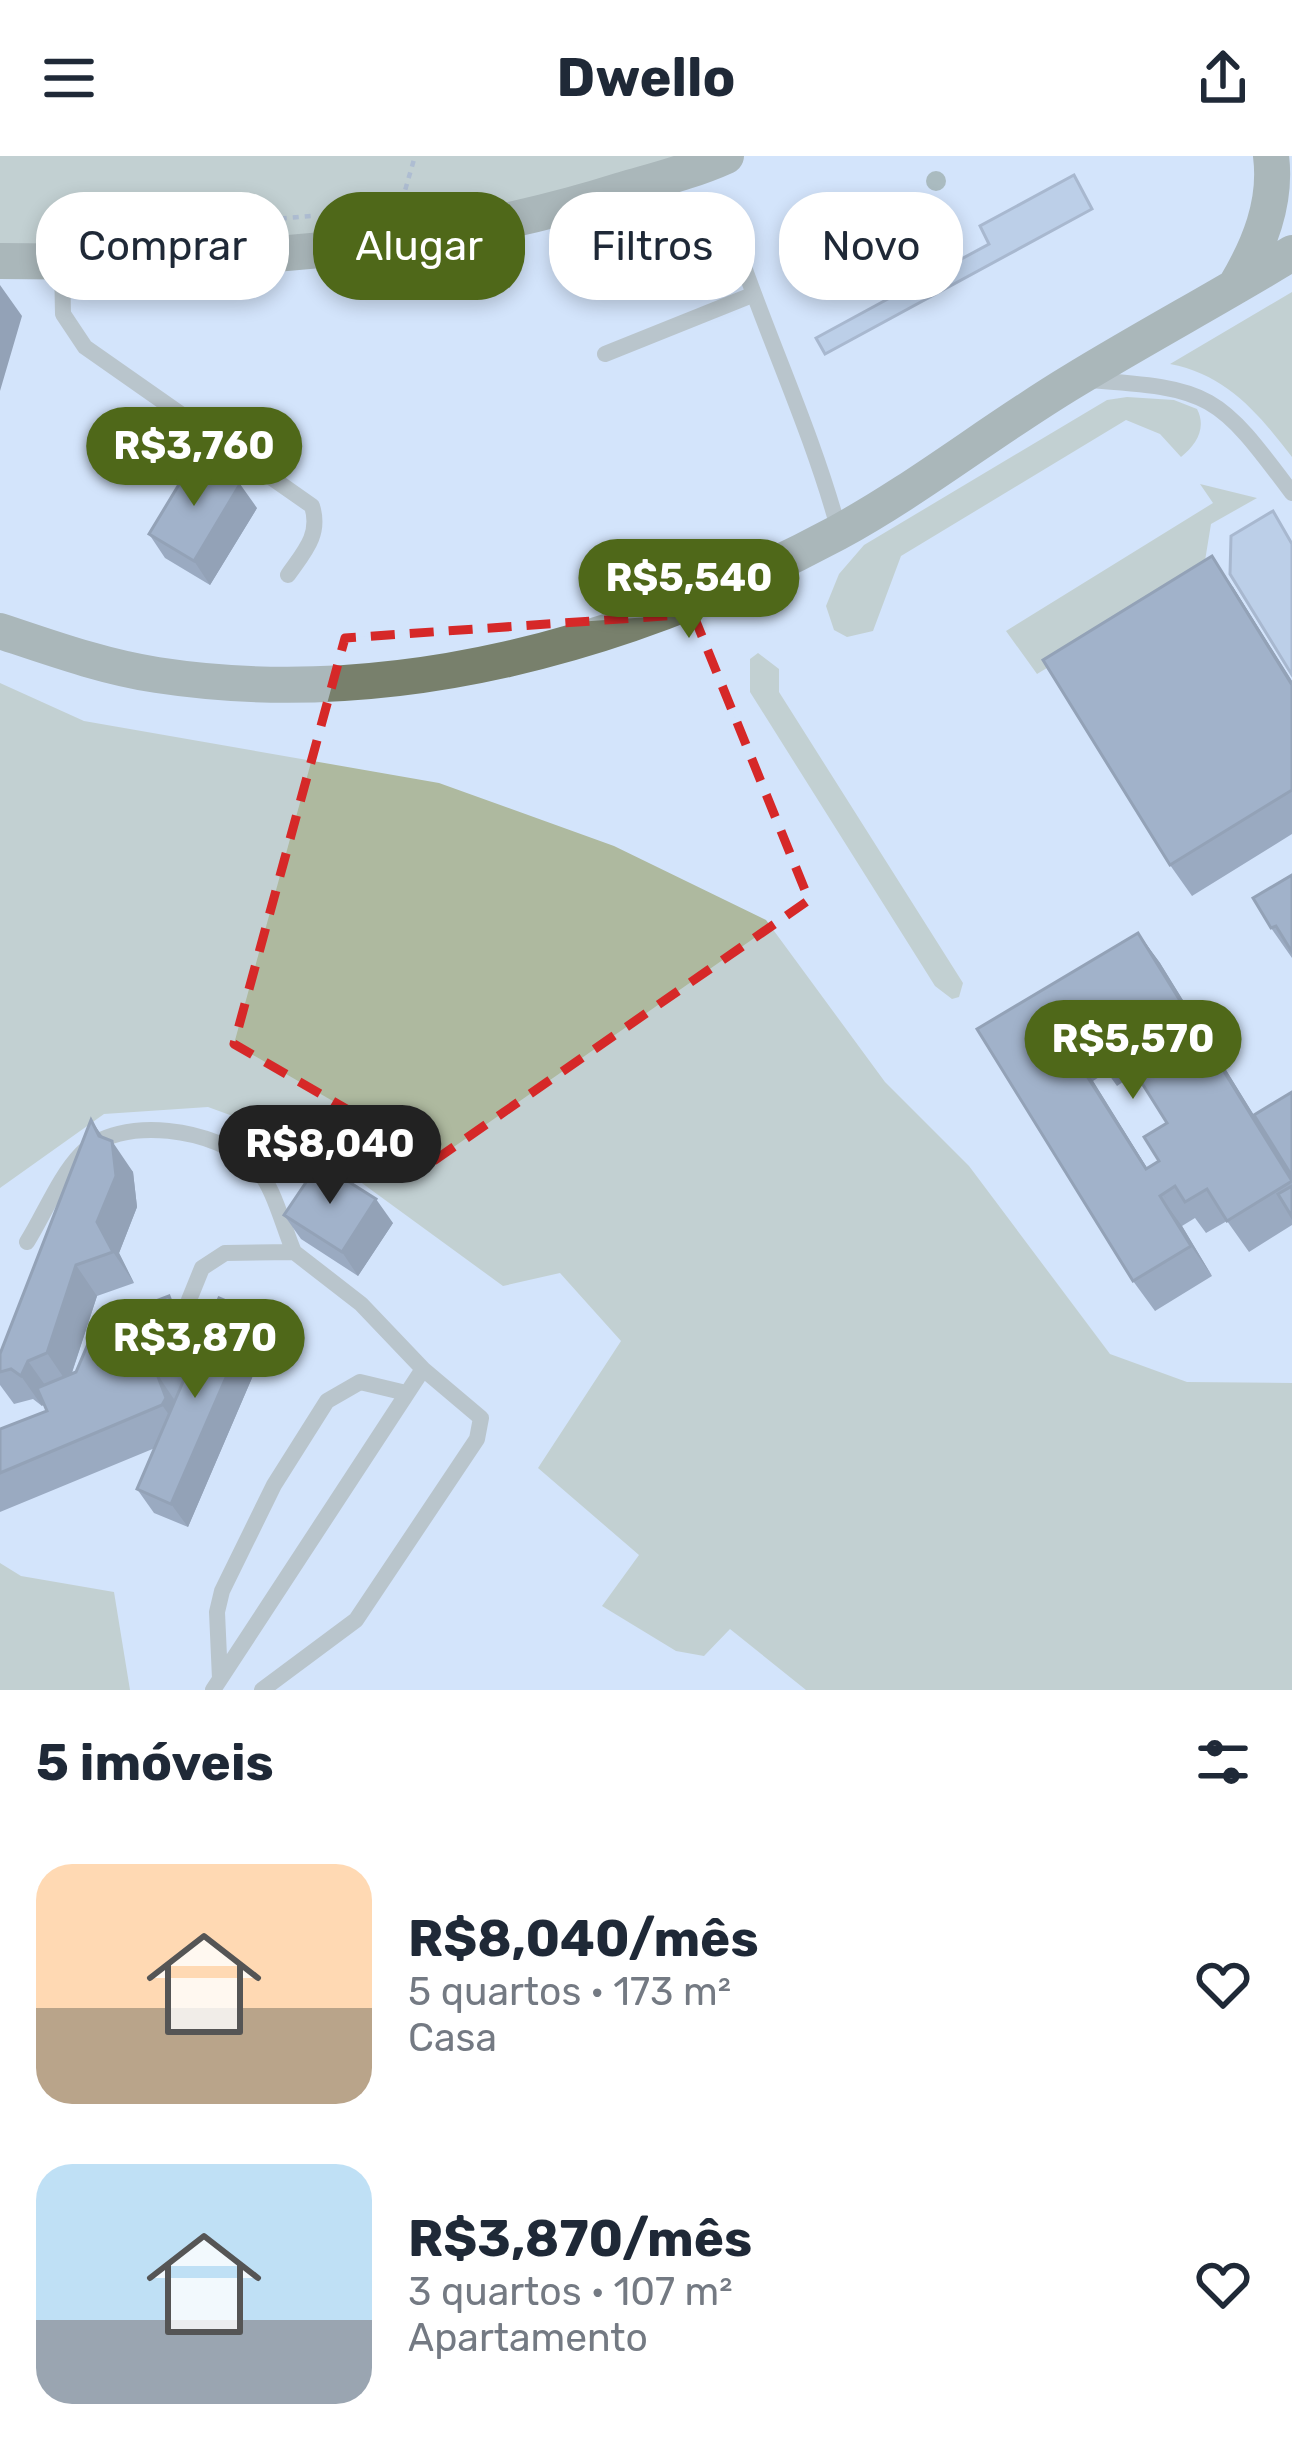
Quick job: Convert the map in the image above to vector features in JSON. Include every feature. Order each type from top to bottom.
[{"type":"main road","points":[[614,192],[726,156]]},
{"type":"main road","points":[[1234,288],[1256,251],[1269,210],[1271,156]]},
{"type":"main road","points":[[289,254],[446,234],[549,211]]},
{"type":"main road","points":[[0,631],[154,675],[264,686],[363,683],[461,669],[620,629],[839,532],[1074,380],[1292,253]]},
{"type":"main road","points":[[0,261],[36,262]]},
{"type":"lane","points":[[63,300],[63,314],[86,346],[312,506],[317,521],[313,538],[288,575]]},
{"type":"lane","points":[[604,354],[742,300]]},
{"type":"lane","points":[[754,300],[816,449],[839,532]]},
{"type":"lane","points":[[1074,380],[1157,386],[1206,398],[1229,412],[1292,493]]},
{"type":"lane","points":[[27,1242],[80,1154],[109,1134],[135,1130],[196,1138],[234,1151],[257,1168],[294,1252],[361,1304],[423,1369],[474,1407],[481,1418],[477,1439],[356,1619],[262,1690]]},
{"type":"lane","points":[[190,1300],[202,1268],[225,1253],[294,1252]]},
{"type":"lane","points":[[216,1685],[423,1369]]},
{"type":"lane","points":[[216,1685],[217,1612],[222,1591],[274,1486],[327,1401],[359,1382],[406,1393]]},
{"type":"path","points":[[405,192],[415,156]]},
{"type":"highlighted area","points":[[693,614],[809,900],[435,1160],[234,1044],[345,638]]},
{"type":"green space","points":[[0,156],[679,156],[525,202],[525,192],[313,192],[313,250],[289,251],[289,192],[36,192],[36,260],[0,261]]},
{"type":"green space","points":[[1292,292],[1292,457],[1240,398],[1208,377],[1170,364]]},
{"type":"green space","points":[[1107,400],[1174,400],[1197,409],[1201,423],[1195,442],[1181,457],[1160,434],[1126,420],[901,556],[873,631],[847,637],[834,630],[826,606],[839,574],[864,545]]},
{"type":"green space","points":[[1200,484],[1257,498],[1211,524],[1203,573],[1037,674],[1006,631],[1213,503]]},
{"type":"green space","points":[[758,653],[779,669],[779,692],[963,983],[959,997],[952,999],[935,986],[750,692],[750,659]]},
{"type":"green space","points":[[0,683],[84,721],[439,783],[614,846],[766,920],[885,1082],[969,1166],[1110,1354],[1187,1382],[1292,1383],[1292,1690],[806,1690],[730,1629],[704,1656],[676,1651],[602,1606],[639,1555],[538,1468],[621,1341],[560,1273],[503,1286],[307,1143],[208,1107],[104,1114],[0,1188]]},
{"type":"green space","points":[[0,1563],[21,1576],[114,1592],[130,1690],[0,1690]]},
{"type":"water","points":[[1074,175],[1092,209],[963,279],[963,258],[989,244],[980,226]]},
{"type":"water","points":[[886,300],[924,300],[825,354],[816,338]]},
{"type":"water","points":[[1273,511],[1292,544],[1292,675],[1230,574],[1231,536]]},
{"type":"building","points":[[195,458],[240,484],[194,561],[149,534]]},
{"type":"building","points":[[1212,556],[1292,685],[1292,790],[1170,865],[1043,660]]},
{"type":"building","points":[[1292,875],[1292,952],[1253,898]]},
{"type":"building","points":[[1138,933],[1292,1181],[1227,1221],[1207,1189],[1185,1202],[1175,1186],[1160,1196],[1191,1246],[1133,1281],[977,1029]],"holes":[[[1064,1006],[1076,1026],[1062,1034],[1049,1015]],[[1086,1041],[1095,1055],[1116,1042],[1167,1123],[1144,1137],[1159,1161],[1146,1169],[1071,1051]]]},
{"type":"building","points":[[1292,1092],[1292,1176],[1254,1115]]},
{"type":"building","points":[[91,1120],[99,1136],[112,1141],[116,1176],[97,1222],[113,1252],[76,1265],[47,1353],[28,1361],[21,1376],[11,1369],[0,1372],[0,1354]]},
{"type":"building","points":[[319,1163],[376,1199],[342,1252],[284,1215]]},
{"type":"building","points":[[1292,1186],[1292,1217],[1278,1194]]},
{"type":"building","points":[[169,1296],[185,1338],[168,1345],[177,1366],[157,1374],[166,1398],[162,1405],[0,1473],[0,1429],[47,1411],[37,1388],[76,1372],[99,1318],[106,1320]]},
{"type":"building","points":[[219,1298],[254,1313],[171,1504],[137,1489]]}]
